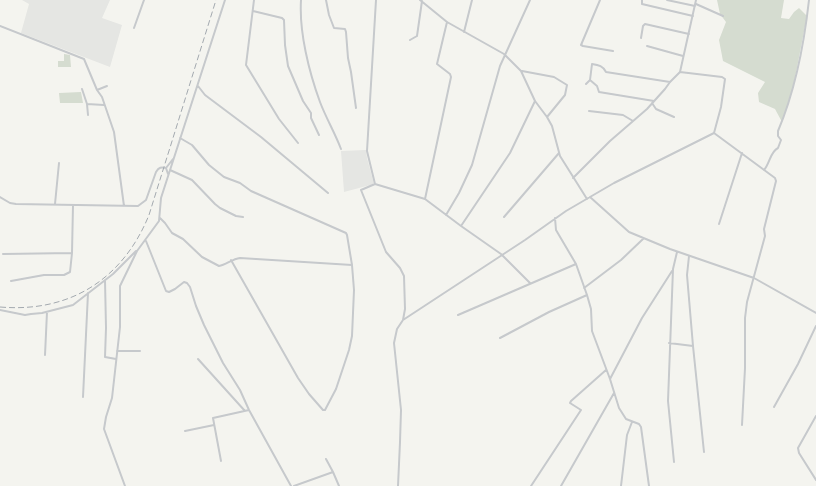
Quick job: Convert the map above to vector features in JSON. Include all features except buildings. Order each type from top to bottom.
[{"type":"street","points":[[134,28],[144,0]]},
{"type":"street","points":[[0,310],[25,315],[47,312],[73,305],[105,280],[138,251],[146,241],[160,218],[161,198],[225,0]]},
{"type":"street","points":[[254,0],[246,65],[279,119],[298,143]]},
{"type":"street","points":[[301,0],[301,21],[308,63],[320,101],[341,149]]},
{"type":"street","points":[[326,0],[329,15],[334,28],[345,29],[346,32],[348,58],[356,108]]},
{"type":"street","points":[[375,184],[367,151],[376,0]]},
{"type":"street","points":[[421,0],[447,22],[504,54],[521,71],[535,101],[547,117],[554,131],[559,152],[573,178],[587,199]]},
{"type":"street","points":[[410,40],[417,36],[421,0]]},
{"type":"street","points":[[464,32],[472,0]]},
{"type":"street","points":[[446,215],[459,193],[472,164],[504,54],[530,0]]},
{"type":"street","points":[[600,0],[581,44],[583,46],[613,51]]},
{"type":"street","points":[[642,0],[642,4],[693,16]]},
{"type":"street","points":[[668,0],[695,5],[723,16]]},
{"type":"street","points":[[573,178],[633,122],[665,90],[670,82],[680,72],[696,0]]},
{"type":"street","points":[[764,170],[772,154],[778,148],[781,140],[778,136],[778,131],[790,101],[798,70],[809,0]]},
{"type":"street","points":[[253,11],[282,18],[284,20],[288,66],[319,135]]},
{"type":"street","points":[[425,199],[451,77],[450,74],[437,64],[447,22]]},
{"type":"street","points":[[641,38],[643,26],[645,24],[689,34]]},
{"type":"street","points":[[0,26],[84,59],[97,90],[102,97],[116,140],[124,206]]},
{"type":"street","points":[[647,46],[683,56]]},
{"type":"street","points":[[586,84],[590,80],[592,64],[599,65],[604,68],[606,72],[670,82]]},
{"type":"street","points":[[521,71],[554,77],[567,85],[565,94],[547,117]]},
{"type":"street","points":[[398,486],[400,410],[394,343],[397,329],[403,320],[501,254],[525,240],[555,218],[621,180],[714,133],[721,107],[725,79],[722,77],[680,72]]},
{"type":"street","points":[[590,80],[597,86],[599,92],[654,101]]},
{"type":"street","points":[[97,90],[107,86]]},
{"type":"street","points":[[198,86],[205,95],[261,137],[328,193]]},
{"type":"street","points":[[82,89],[87,104],[88,115]]},
{"type":"street","points":[[461,226],[510,153],[535,101]]},
{"type":"street","points":[[652,103],[656,109],[674,117]]},
{"type":"street","points":[[87,104],[104,105]]},
{"type":"street","points":[[589,111],[623,115],[633,122]]},
{"type":"street","points":[[714,133],[775,178],[776,181],[754,278],[748,297],[745,318],[745,368],[742,425]]},
{"type":"street","points":[[180,138],[192,145],[209,165],[224,177],[240,183],[251,191],[311,216],[346,233],[352,264],[354,290],[352,336],[336,389],[324,411],[309,394],[298,378],[231,260]]},
{"type":"street","points":[[504,217],[559,152]]},
{"type":"street","points":[[719,224],[742,153]]},
{"type":"street","points":[[166,168],[174,158]]},
{"type":"street","points":[[54,204],[59,163]]},
{"type":"street","points":[[0,197],[13,204],[138,206],[146,200],[156,172],[160,167],[166,168]]},
{"type":"street","points":[[166,168],[168,175]]},
{"type":"street","points":[[170,170],[192,180],[220,208],[236,216],[244,217]]},
{"type":"street","points":[[403,320],[405,309],[404,276],[400,268],[386,252],[361,190],[375,184],[425,199],[501,254],[530,283]]},
{"type":"street","points":[[590,197],[630,232],[643,239],[754,278],[816,313]]},
{"type":"street","points":[[11,281],[44,275],[56,276],[68,274],[71,271],[73,204]]},
{"type":"street","points":[[160,218],[166,222],[172,233],[179,236],[202,257],[221,266],[231,260],[240,258],[352,264]]},
{"type":"street","points":[[555,218],[556,230],[576,264],[587,295],[591,309],[592,331],[623,415],[626,419],[639,424],[641,427],[649,486]]},
{"type":"street","points":[[584,288],[620,260],[643,239]]},
{"type":"street","points":[[146,241],[166,291],[169,292],[184,282],[190,287],[204,325],[223,363],[240,390],[249,410],[293,486],[333,472]]},
{"type":"street","points":[[125,486],[104,428],[112,398],[120,327],[120,286],[138,251]]},
{"type":"street","points":[[674,462],[668,401],[673,269],[677,252]]},
{"type":"street","points":[[3,254],[72,253]]},
{"type":"street","points":[[689,256],[687,275],[704,452]]},
{"type":"street","points":[[458,315],[576,264]]},
{"type":"street","points":[[610,379],[642,318],[673,269]]},
{"type":"street","points":[[105,280],[105,357],[116,359]]},
{"type":"street","points":[[83,397],[88,293]]},
{"type":"street","points":[[500,338],[549,312],[587,295]]},
{"type":"street","points":[[45,355],[47,312]]},
{"type":"street","points":[[774,407],[798,364],[816,326]]},
{"type":"street","points":[[669,343],[693,346]]},
{"type":"street","points":[[117,351],[140,351]]},
{"type":"street","points":[[198,359],[245,411]]},
{"type":"street","points":[[531,486],[581,410],[572,404],[571,401],[607,370]]},
{"type":"street","points":[[561,486],[614,393]]},
{"type":"street","points":[[221,461],[214,418],[249,410]]},
{"type":"street","points":[[816,416],[798,448],[799,453],[816,480]]},
{"type":"street","points":[[621,486],[626,437],[632,422]]},
{"type":"street","points":[[185,431],[214,425]]},
{"type":"street","points":[[326,459],[339,486]]},
{"type":"shaded area","points":[[22,0],[110,0],[102,18],[122,25],[110,67],[21,33],[29,4]]},
{"type":"shaded area","points":[[717,0],[784,0],[781,18],[789,19],[799,8],[807,16],[793,88],[782,122],[775,109],[759,102],[758,93],[765,82],[723,61],[719,40],[726,22],[720,14]]},
{"type":"shaded area","points":[[64,54],[70,55],[71,67],[58,67],[58,61],[64,61]]},
{"type":"shaded area","points":[[81,92],[83,103],[60,103],[59,93]]},
{"type":"shaded area","points":[[366,150],[374,184],[344,192],[341,151]]},
{"type":"railway","points":[[0,307],[25,307],[49,304],[71,297],[91,287],[109,274],[125,257],[138,238],[149,215],[216,0]]}]
